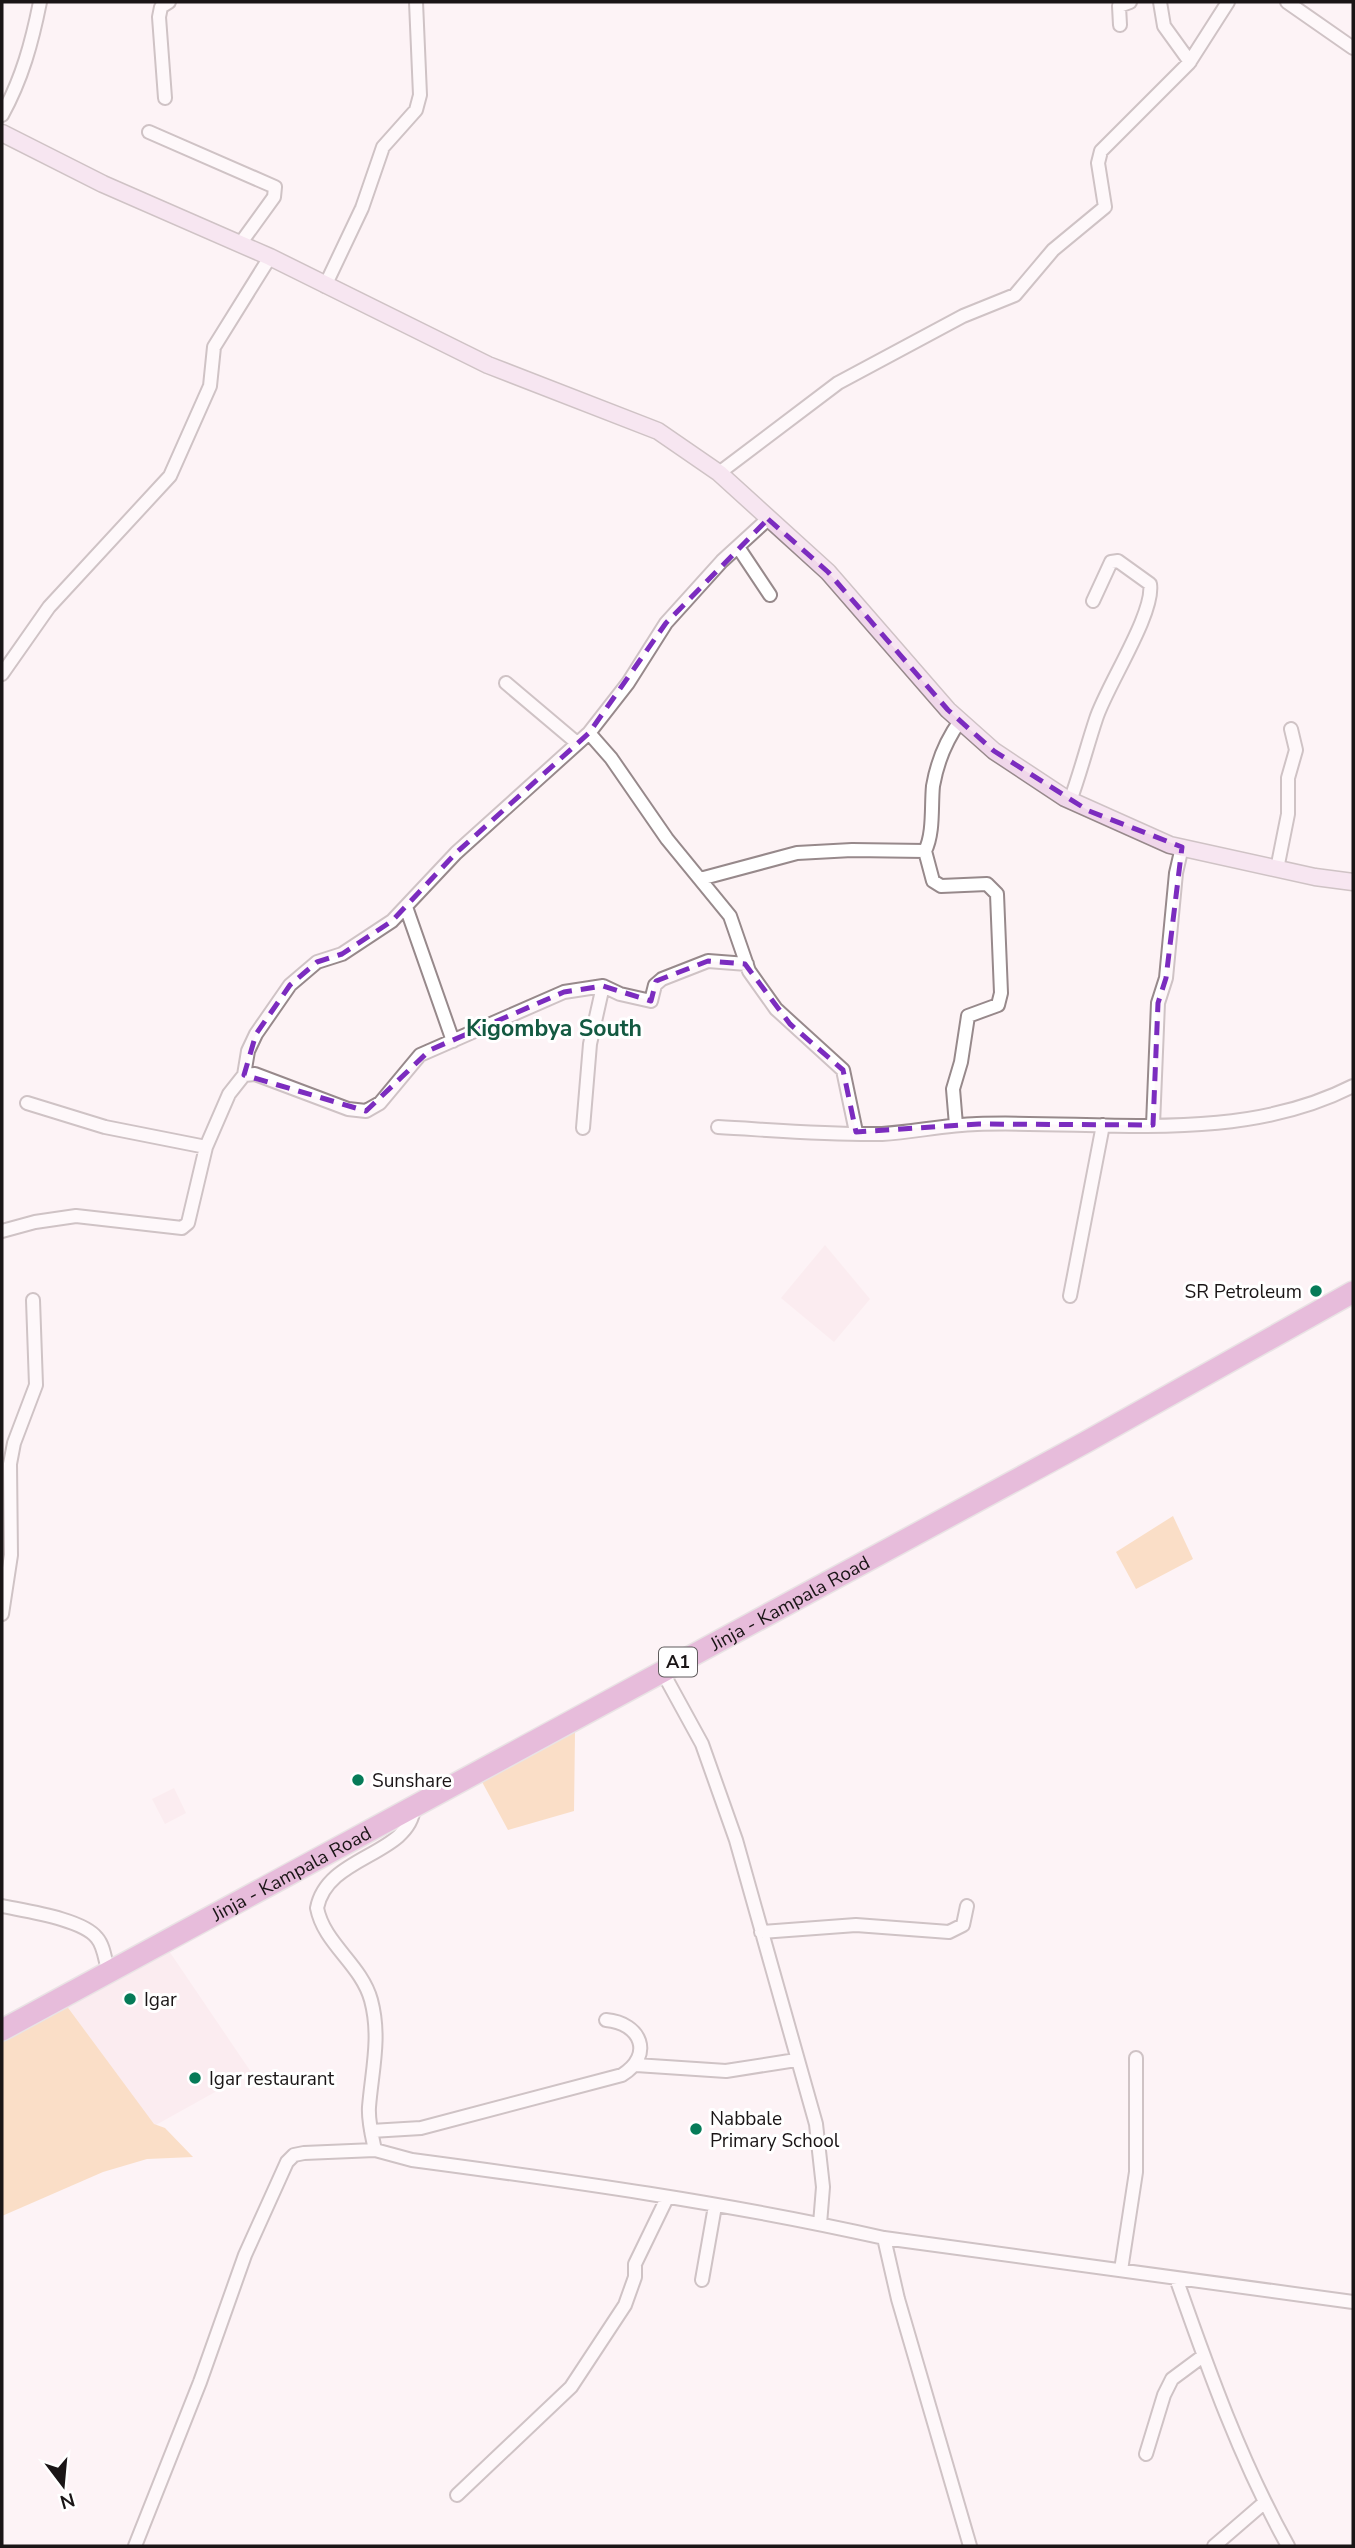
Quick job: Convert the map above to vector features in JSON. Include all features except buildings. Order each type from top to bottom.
[{"type":"highway","name":"Jinja - Kampala Road","points":[[5,2022],[414,1808],[1086,1442],[1353,1292]]},
{"type":"street","points":[[2,115],[14,94],[32,44],[40,2]]},
{"type":"street","points":[[165,98],[159,17],[161,7],[169,2]]},
{"type":"street","points":[[325,286],[362,208],[383,147],[416,110],[420,94],[416,2]]},
{"type":"street","points":[[1120,25],[1119,6],[1130,2]]},
{"type":"street","points":[[1160,2],[1164,26],[1190,62]]},
{"type":"street","points":[[719,473],[838,383],[962,316],[1015,295],[1053,250],[1105,206],[1098,163],[1101,151],[1190,62],[1228,2]]},
{"type":"street","points":[[1287,2],[1353,48]]},
{"type":"street","points":[[149,132],[275,187],[274,197],[240,244]]},
{"type":"street","points":[[2,133],[103,184],[270,257],[488,365],[658,431],[719,473],[828,572],[889,645],[960,721],[995,751],[1070,801],[1170,845],[1277,869],[1353,882]]},
{"type":"street","points":[[2,674],[49,607],[170,476],[210,386],[214,347],[270,257]]},
{"type":"street","points":[[2,1231],[35,1222],[76,1216],[182,1228],[188,1223],[206,1147],[224,1103],[244,1075],[248,1051],[263,1021],[304,971],[369,939],[406,907],[456,853],[589,733],[628,683],[666,623],[768,519]]},
{"type":"street","points":[[738,547],[770,595]]},
{"type":"street","points":[[1070,801],[1089,751],[1097,717],[1137,630],[1150,584],[1118,561],[1111,562],[1093,601]]},
{"type":"street","points":[[506,683],[578,743]]},
{"type":"street","points":[[956,1125],[953,1089],[961,1062],[968,1016],[998,1006],[1001,993],[997,894],[987,884],[941,886],[933,881],[925,851],[934,783],[950,735],[960,721]]},
{"type":"street","points":[[1277,869],[1288,814],[1288,778],[1296,750],[1292,729]]},
{"type":"street","points":[[589,733],[611,758],[667,839],[730,916],[754,980],[790,1024],[843,1070],[856,1132]]},
{"type":"street","points":[[1153,1125],[1158,1003],[1168,966],[1176,873],[1182,847]]},
{"type":"street","points":[[701,878],[797,853],[842,850],[925,851]]},
{"type":"street","points":[[406,907],[453,1041]]},
{"type":"street","points":[[244,1075],[255,1074],[348,1109],[366,1111],[380,1103],[419,1055],[564,992],[603,986],[620,994],[652,1001],[656,985],[662,979],[708,961],[747,964]]},
{"type":"street","points":[[583,1128],[590,1044],[603,986]]},
{"type":"street","points":[[718,1127],[887,1133],[956,1125],[1200,1125],[1275,1116],[1323,1102],[1353,1086]]},
{"type":"street","points":[[27,1103],[105,1128],[206,1147]]},
{"type":"street","points":[[1070,1296],[1103,1125]]},
{"type":"street","points":[[2,1614],[11,1555],[5,1484],[14,1443],[36,1385],[33,1300]]},
{"type":"street","points":[[662,1671],[702,1744],[736,1840],[816,2124],[823,2187],[820,2224]]},
{"type":"street","points":[[375,2150],[369,2108],[376,2037],[371,2002],[358,1972],[330,1937],[317,1908],[325,1885],[340,1872],[406,1830],[414,1808]]},
{"type":"street","points":[[2,1906],[65,1921],[91,1931],[99,1940],[108,1970]]},
{"type":"street","points":[[761,1932],[856,1925],[949,1932],[963,1925],[967,1906]]},
{"type":"street","points":[[371,2131],[421,2128],[622,2075],[636,2065],[641,2057],[640,2045],[631,2028],[622,2022],[606,2020]]},
{"type":"street","points":[[1121,2270],[1135,2190],[1138,2116],[1136,2058]]},
{"type":"street","points":[[636,2065],[726,2071],[796,2060]]},
{"type":"street","points":[[135,2546],[201,2382],[245,2255],[287,2162],[294,2155],[375,2150],[412,2160],[667,2198],[820,2224],[884,2238],[1353,2302]]},
{"type":"street","points":[[457,2495],[571,2387],[625,2305],[635,2277],[635,2264],[667,2198]]},
{"type":"street","points":[[702,2280],[715,2206]]},
{"type":"street","points":[[884,2238],[898,2299],[970,2546]]},
{"type":"street","points":[[1176,2278],[1203,2356],[1265,2502],[1288,2546]]},
{"type":"street","points":[[1146,2454],[1164,2395],[1172,2379],[1203,2356]]},
{"type":"street","points":[[1214,2546],[1265,2502]]},
{"type":"highlighted area","points":[[768,519],[828,572],[948,710],[994,751],[1089,811],[1182,847],[1166,978],[1158,1003],[1153,1125],[979,1124],[856,1132],[843,1070],[790,1024],[745,964],[708,961],[656,981],[651,1001],[603,986],[564,992],[430,1050],[366,1111],[244,1075],[256,1034],[290,985],[317,962],[342,954],[392,921],[456,853],[589,733],[666,623]]},
{"type":"shaded area","points":[[825,1245],[870,1299],[834,1342],[781,1298]]},
{"type":"shaded area","points":[[1173,1516],[1193,1559],[1136,1589],[1116,1552]]},
{"type":"shaded area","points":[[575,1732],[574,1811],[508,1830],[481,1780]]},
{"type":"shaded area","points":[[174,1788],[186,1813],[165,1824],[152,1799]]},
{"type":"shaded area","points":[[167,1948],[251,2072],[154,2126],[66,2005]]},
{"type":"shaded area","points":[[66,2005],[154,2124],[165,2128],[193,2157],[147,2159],[103,2172],[2,2216],[2,2040]]},
{"type":"place","name":"SR Petroleum","points":[[1316,1291]]},
{"type":"place","name":"Sunshare","points":[[358,1780]]},
{"type":"place","name":"Igar","points":[[130,1999]]},
{"type":"place","name":"Igar restaurant","points":[[195,2078]]},
{"type":"place","name":"Nabbale Primary School","points":[[696,2129]]},
{"type":"district","name":"Kigombya South","points":[[554,1028]]}]
